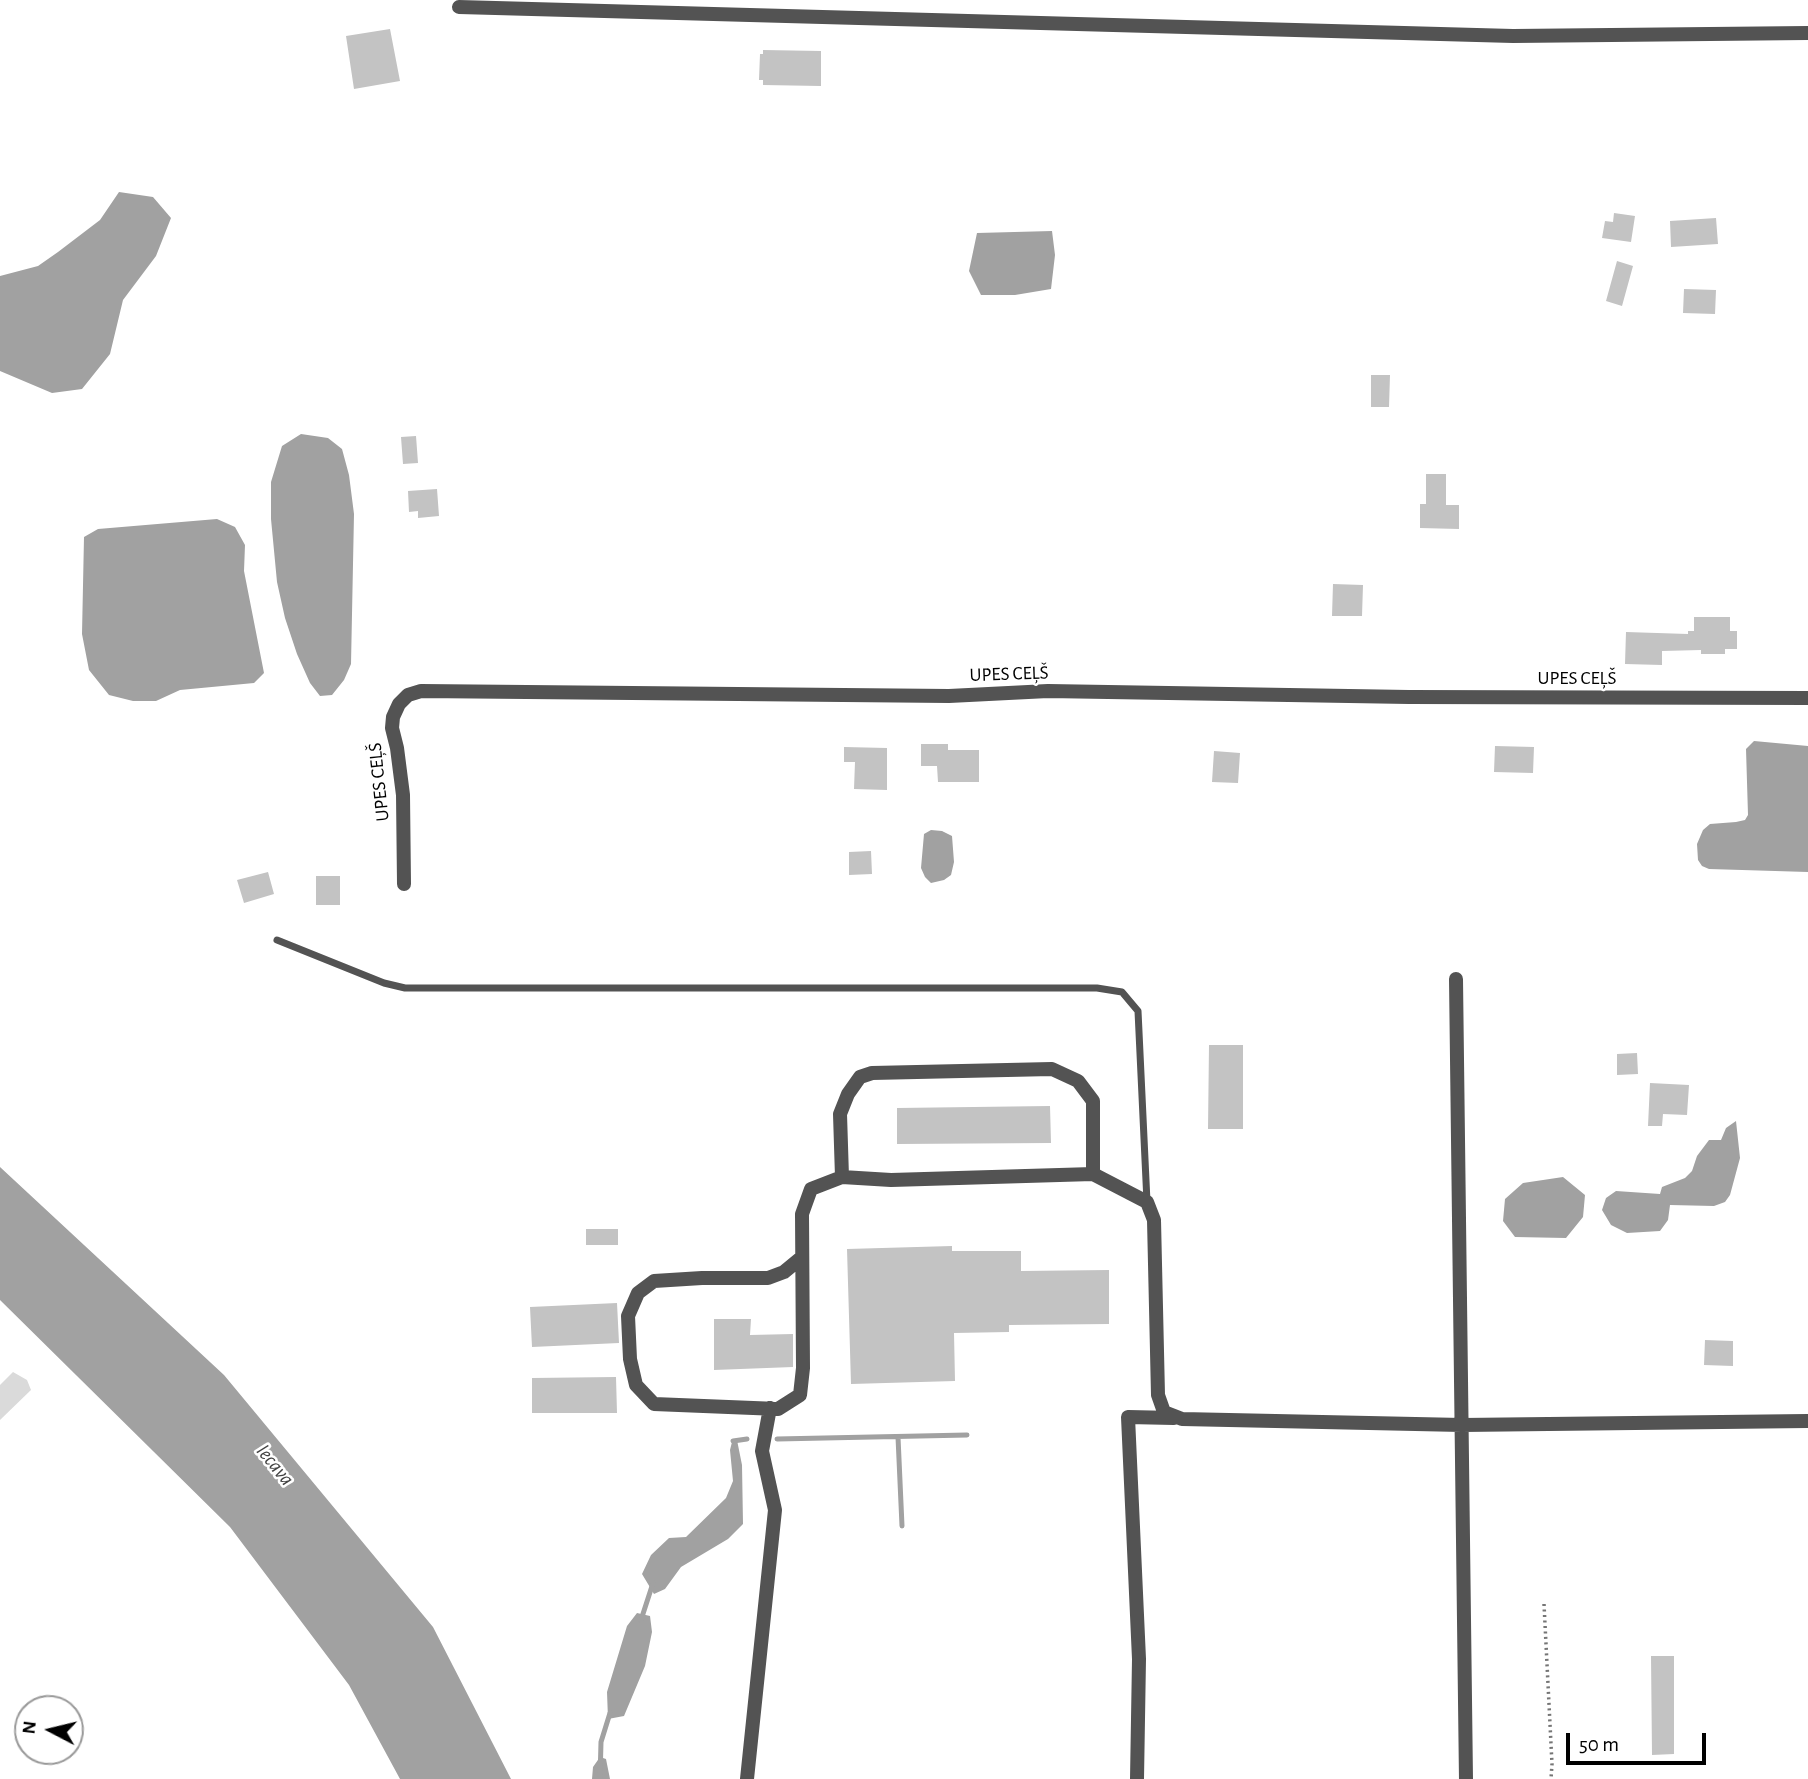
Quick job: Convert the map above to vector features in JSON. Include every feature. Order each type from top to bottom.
[{"type":"street","points":[[459,7],[1513,36],[1808,33]]},
{"type":"street","name":"UPES CEĻŠ","points":[[404,884],[402,795],[392,729],[393,717],[399,704],[408,695],[421,691],[949,696],[1048,691],[1255,696],[1808,698]]},
{"type":"street","points":[[1456,979],[1466,1779]]},
{"type":"street","points":[[842,1177],[840,1114],[848,1094],[860,1077],[872,1073],[1052,1069],[1078,1081],[1093,1101],[1093,1174]]},
{"type":"street","points":[[800,1258],[784,1272],[768,1278],[654,1281],[638,1293],[628,1316],[629,1359],[635,1385],[654,1404],[778,1409],[800,1395],[803,1368],[800,1258],[802,1214],[811,1189],[842,1177],[891,1180],[1093,1174],[1147,1202],[1154,1220],[1158,1395],[1164,1412],[1182,1419]]},
{"type":"street","points":[[747,1779],[775,1510],[762,1451],[771,1408]]},
{"type":"street","points":[[1137,1779],[1139,1659],[1128,1417],[1462,1425],[1808,1421]]},
{"type":"lane","points":[[277,940],[384,984],[405,988],[1097,988],[1122,992],[1138,1011],[1147,1202]]},
{"type":"path","points":[[1544,1604],[1551,1779]]},
{"type":"shaded area","points":[[13,1372],[27,1380],[31,1390],[0,1420],[0,1385]]},
{"type":"water","points":[[119,192],[153,197],[171,218],[156,256],[123,300],[110,354],[82,389],[52,393],[0,371],[0,276],[38,266],[58,252],[100,220]]},
{"type":"water","points":[[1052,231],[1055,255],[1051,289],[1015,295],[981,295],[969,271],[977,233]]},
{"type":"water","points":[[301,434],[328,438],[342,449],[349,475],[354,514],[351,664],[344,680],[332,695],[320,696],[310,683],[285,618],[277,582],[271,519],[271,482],[282,446]]},
{"type":"water","points":[[217,519],[235,527],[245,545],[244,571],[264,673],[254,683],[180,690],[156,701],[133,701],[109,695],[89,670],[82,634],[84,537],[98,529]]},
{"type":"water","points":[[1754,741],[1808,746],[1808,872],[1709,869],[1702,866],[1698,860],[1697,844],[1703,830],[1710,824],[1745,820],[1748,815],[1746,749]]},
{"type":"water","points":[[931,830],[952,836],[954,862],[951,875],[931,883],[921,868],[924,834]]},
{"type":"water","points":[[1736,1121],[1740,1158],[1730,1195],[1725,1202],[1714,1206],[1670,1205],[1668,1220],[1660,1231],[1627,1233],[1611,1225],[1602,1210],[1606,1198],[1616,1191],[1660,1194],[1662,1187],[1685,1178],[1692,1171],[1697,1156],[1709,1140],[1721,1140],[1726,1128]]},
{"type":"water","name":"Iecava","points":[[0,1167],[224,1375],[433,1627],[511,1779],[400,1779],[349,1685],[230,1527],[0,1300]]},
{"type":"water","points":[[1563,1177],[1585,1195],[1583,1217],[1566,1238],[1515,1237],[1503,1221],[1505,1199],[1523,1183]]},
{"type":"water","points":[[737,1440],[742,1465],[743,1524],[728,1539],[681,1567],[665,1589],[654,1594],[642,1574],[651,1555],[669,1538],[686,1537],[726,1498],[733,1481],[730,1450],[732,1442]]},
{"type":"water","points":[[637,1613],[650,1616],[652,1632],[645,1666],[624,1716],[608,1719],[607,1692],[627,1626]]},
{"type":"water","points":[[600,1757],[606,1759],[610,1779],[592,1779],[593,1767]]},
{"type":"building","points":[[390,29],[400,81],[354,89],[346,36]]},
{"type":"building","points":[[763,50],[821,51],[821,86],[763,85],[763,80],[759,80],[760,54],[763,54]]},
{"type":"building","points":[[1614,213],[1635,216],[1631,242],[1602,238],[1605,221],[1613,222]]},
{"type":"building","points":[[1716,218],[1718,244],[1671,247],[1670,221]]},
{"type":"building","points":[[1617,261],[1633,266],[1622,306],[1606,301]]},
{"type":"building","points":[[1684,289],[1716,290],[1715,314],[1683,313]]},
{"type":"building","points":[[1371,375],[1390,375],[1389,407],[1371,407]]},
{"type":"building","points":[[416,436],[418,463],[403,464],[401,437]]},
{"type":"building","points":[[1426,474],[1446,474],[1446,505],[1459,505],[1459,529],[1420,528],[1420,504],[1426,504]]},
{"type":"building","points":[[437,489],[439,516],[418,518],[418,511],[409,512],[408,491]]},
{"type":"building","points":[[1333,584],[1363,585],[1362,616],[1332,616]]},
{"type":"building","points":[[1694,617],[1730,617],[1730,631],[1737,631],[1737,649],[1725,649],[1725,654],[1701,654],[1701,650],[1662,651],[1662,665],[1625,664],[1626,632],[1688,634],[1688,631],[1694,631]]},
{"type":"building","points":[[921,744],[948,744],[948,750],[979,750],[979,782],[938,782],[937,766],[921,766]]},
{"type":"building","points":[[1495,746],[1534,747],[1533,773],[1494,772]]},
{"type":"building","points":[[844,747],[887,748],[887,790],[854,789],[855,762],[844,762]]},
{"type":"building","points":[[1214,751],[1240,753],[1238,783],[1212,782]]},
{"type":"building","points":[[871,851],[872,874],[849,875],[849,852]]},
{"type":"building","points":[[268,872],[274,894],[244,903],[237,880]]},
{"type":"building","points":[[316,876],[340,876],[340,905],[316,905]]},
{"type":"building","points":[[1209,1045],[1243,1045],[1243,1129],[1208,1129]]},
{"type":"building","points":[[1637,1053],[1638,1074],[1617,1075],[1617,1054]]},
{"type":"building","points":[[1650,1083],[1689,1085],[1687,1115],[1663,1114],[1662,1126],[1648,1126]]},
{"type":"building","points":[[1050,1106],[1051,1143],[897,1144],[897,1108]]},
{"type":"building","points":[[586,1229],[618,1229],[618,1245],[586,1245]]},
{"type":"building","points":[[952,1246],[952,1251],[1021,1251],[1021,1271],[1109,1270],[1109,1324],[1009,1325],[1009,1332],[954,1333],[955,1381],[851,1384],[847,1249]]},
{"type":"building","points":[[617,1303],[619,1343],[532,1347],[530,1307]]},
{"type":"building","points":[[714,1319],[751,1319],[750,1335],[793,1334],[793,1367],[714,1370]]},
{"type":"building","points":[[1705,1340],[1733,1341],[1733,1366],[1704,1365]]},
{"type":"building","points":[[616,1377],[617,1413],[532,1413],[532,1378]]},
{"type":"building","points":[[1651,1656],[1674,1656],[1674,1754],[1652,1755]]},
{"type":"waterway","points":[[777,1439],[967,1435]]},
{"type":"waterway","points":[[898,1437],[902,1526]]},
{"type":"waterway","points":[[733,1441],[747,1439]]},
{"type":"waterway","points":[[641,1620],[653,1583]]},
{"type":"waterway","points":[[600,1779],[601,1742],[610,1713]]}]
